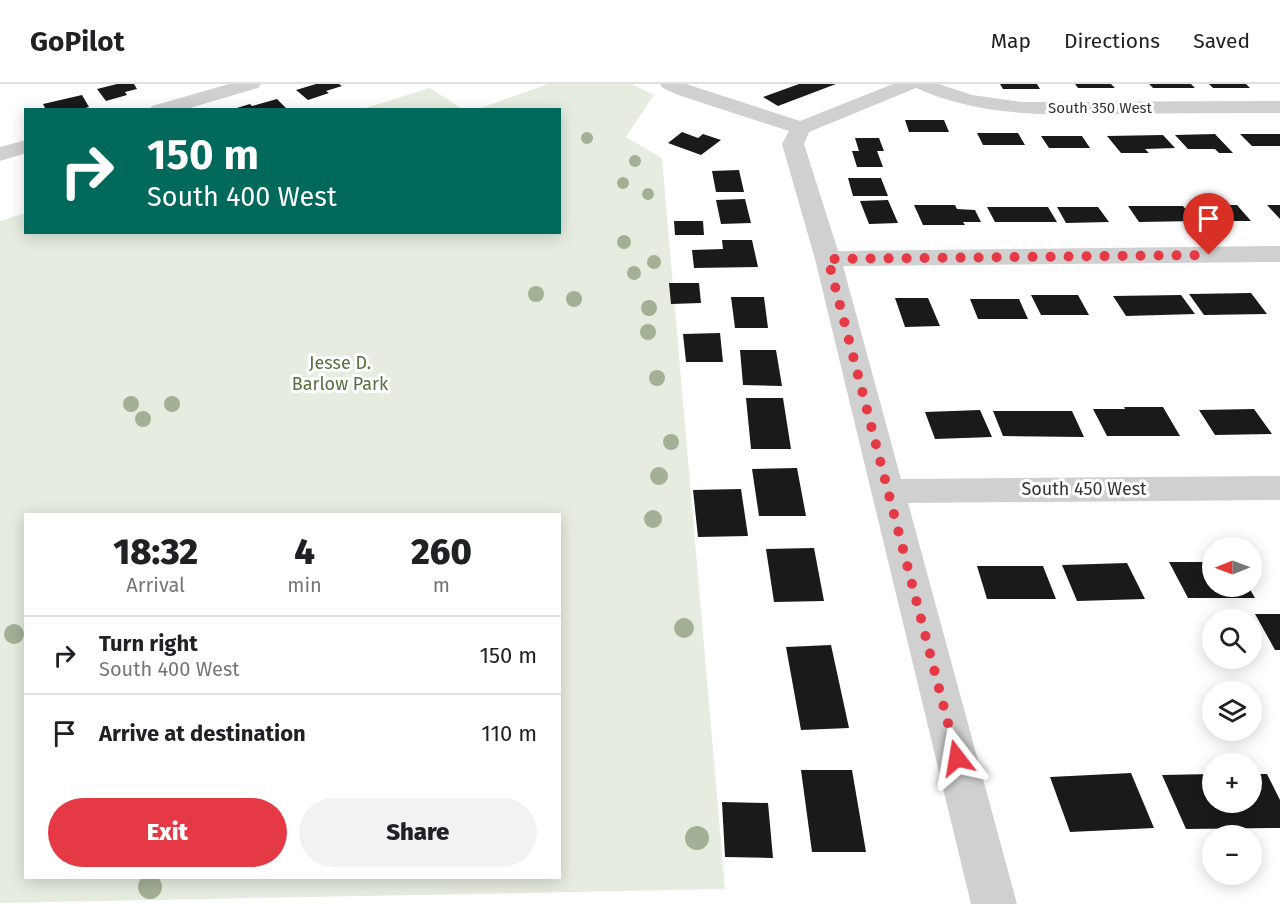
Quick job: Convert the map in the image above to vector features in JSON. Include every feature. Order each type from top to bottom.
[{"type":"street","points":[[166,108],[251,84]]},
{"type":"street","points":[[670,84],[685,91],[801,128],[910,84]]},
{"type":"street","name":"South 350 West","points":[[923,84],[934,90],[993,106],[1059,109],[1280,107]]},
{"type":"street","points":[[801,128],[793,144],[828,259],[994,904]]},
{"type":"street","points":[[828,259],[1280,254]]},
{"type":"street","name":"South 450 West","points":[[888,491],[1280,488]]},
{"type":"green space","name":"Jesse D. Barlow Park","points":[[548,84],[632,84],[654,95],[626,137],[662,158],[725,889],[0,903],[0,221],[24,213],[24,234],[561,234],[561,108],[481,108]]},
{"type":"green space","points":[[430,88],[460,108],[365,108]]},
{"type":"building","points":[[117,84],[134,84],[137,89],[125,92],[127,95],[106,101],[97,89]]},
{"type":"building","points":[[316,84],[342,86],[308,100],[296,90]]},
{"type":"building","points":[[799,84],[836,84],[778,106],[763,97]]},
{"type":"building","points":[[1000,84],[1037,84],[1040,89],[1003,89]]},
{"type":"building","points":[[1075,84],[1111,84],[1115,88],[1078,88]]},
{"type":"building","points":[[1149,84],[1191,84],[1195,88],[1153,88]]},
{"type":"building","points":[[1209,84],[1246,84],[1250,88],[1213,88]]},
{"type":"building","points":[[82,95],[89,107],[45,108],[43,104]]},
{"type":"building","points":[[277,99],[286,108],[237,108],[250,104],[252,106]]},
{"type":"building","points":[[905,120],[944,120],[949,132],[909,132]]},
{"type":"building","points":[[682,132],[698,138],[703,134],[721,140],[701,155],[668,143]]},
{"type":"building","points":[[977,133],[1018,133],[1025,145],[983,145]]},
{"type":"building","points":[[1215,134],[1233,153],[1219,153],[1215,149],[1188,149],[1175,135]]},
{"type":"building","points":[[1240,134],[1280,134],[1280,146],[1252,146]]},
{"type":"building","points":[[1163,135],[1175,148],[1145,149],[1149,153],[1121,153],[1107,136]]},
{"type":"building","points":[[1041,136],[1082,136],[1090,148],[1049,148]]},
{"type":"building","points":[[855,138],[879,138],[884,151],[877,151],[883,167],[857,167],[852,151],[859,151]]},
{"type":"building","points":[[739,170],[744,192],[716,192],[712,171]]},
{"type":"building","points":[[848,178],[881,178],[888,196],[853,196]]},
{"type":"building","points":[[745,199],[751,223],[721,224],[716,200]]},
{"type":"building","points":[[888,200],[898,223],[869,224],[860,201]]},
{"type":"building","points":[[914,205],[955,205],[957,209],[975,210],[981,222],[963,222],[965,225],[923,225]]},
{"type":"building","points":[[1196,205],[1237,205],[1251,221],[1209,221]]},
{"type":"building","points":[[1267,205],[1280,205],[1280,219]]},
{"type":"building","points":[[1128,206],[1183,206],[1196,221],[1139,222]]},
{"type":"building","points":[[987,207],[1048,207],[1057,222],[995,222]]},
{"type":"building","points":[[1057,207],[1098,207],[1109,222],[1066,223]]},
{"type":"building","points":[[674,221],[703,221],[704,235],[675,235]]},
{"type":"building","points":[[722,240],[752,240],[758,267],[694,268],[692,250],[723,249]]},
{"type":"building","points":[[669,283],[699,283],[701,303],[671,304]]},
{"type":"building","points":[[1251,293],[1267,314],[1204,315],[1189,294]]},
{"type":"building","points":[[1031,295],[1078,295],[1089,315],[1041,315]]},
{"type":"building","points":[[1181,295],[1195,314],[1126,316],[1113,296]]},
{"type":"building","points":[[731,297],[764,297],[768,328],[735,328]]},
{"type":"building","points":[[895,298],[928,298],[940,326],[905,327]]},
{"type":"building","points":[[970,299],[1019,299],[1028,319],[978,319]]},
{"type":"building","points":[[720,333],[723,362],[686,362],[683,334]]},
{"type":"building","points":[[740,350],[776,350],[782,386],[743,385]]},
{"type":"building","points":[[746,398],[783,398],[791,449],[751,449]]},
{"type":"building","points":[[1124,407],[1163,407],[1180,436],[1107,436],[1093,409],[1125,409]]},
{"type":"building","points":[[1254,409],[1272,434],[1215,435],[1199,410]]},
{"type":"building","points":[[980,410],[992,437],[935,439],[925,412]]},
{"type":"building","points":[[993,411],[1072,411],[1084,437],[1003,436]]},
{"type":"building","points":[[797,468],[806,516],[759,516],[752,469]]},
{"type":"building","points":[[741,489],[748,536],[698,537],[693,490]]},
{"type":"building","points":[[814,548],[824,601],[774,602],[766,549]]},
{"type":"building","points":[[1169,562],[1202,562],[1202,597],[1255,598],[1188,598]]},
{"type":"building","points":[[1127,563],[1145,599],[1077,601],[1062,565]]},
{"type":"building","points":[[977,566],[1043,566],[1056,599],[987,599]]},
{"type":"building","points":[[1262,614],[1280,614],[1280,650],[1275,650],[1262,627]]},
{"type":"building","points":[[831,645],[849,728],[801,730],[786,647]]},
{"type":"building","points":[[801,770],[852,770],[866,852],[812,852]]},
{"type":"building","points":[[1131,773],[1154,828],[1070,832],[1050,777]]},
{"type":"building","points":[[1202,774],[1202,813],[1262,813],[1262,774],[1267,774],[1280,800],[1280,828],[1262,828],[1262,825],[1202,825],[1202,829],[1186,829],[1162,775]]},
{"type":"building","points":[[722,802],[768,803],[773,858],[725,857]]},
{"type":"route","points":[[957,758],[828,259],[1209,255]]}]
